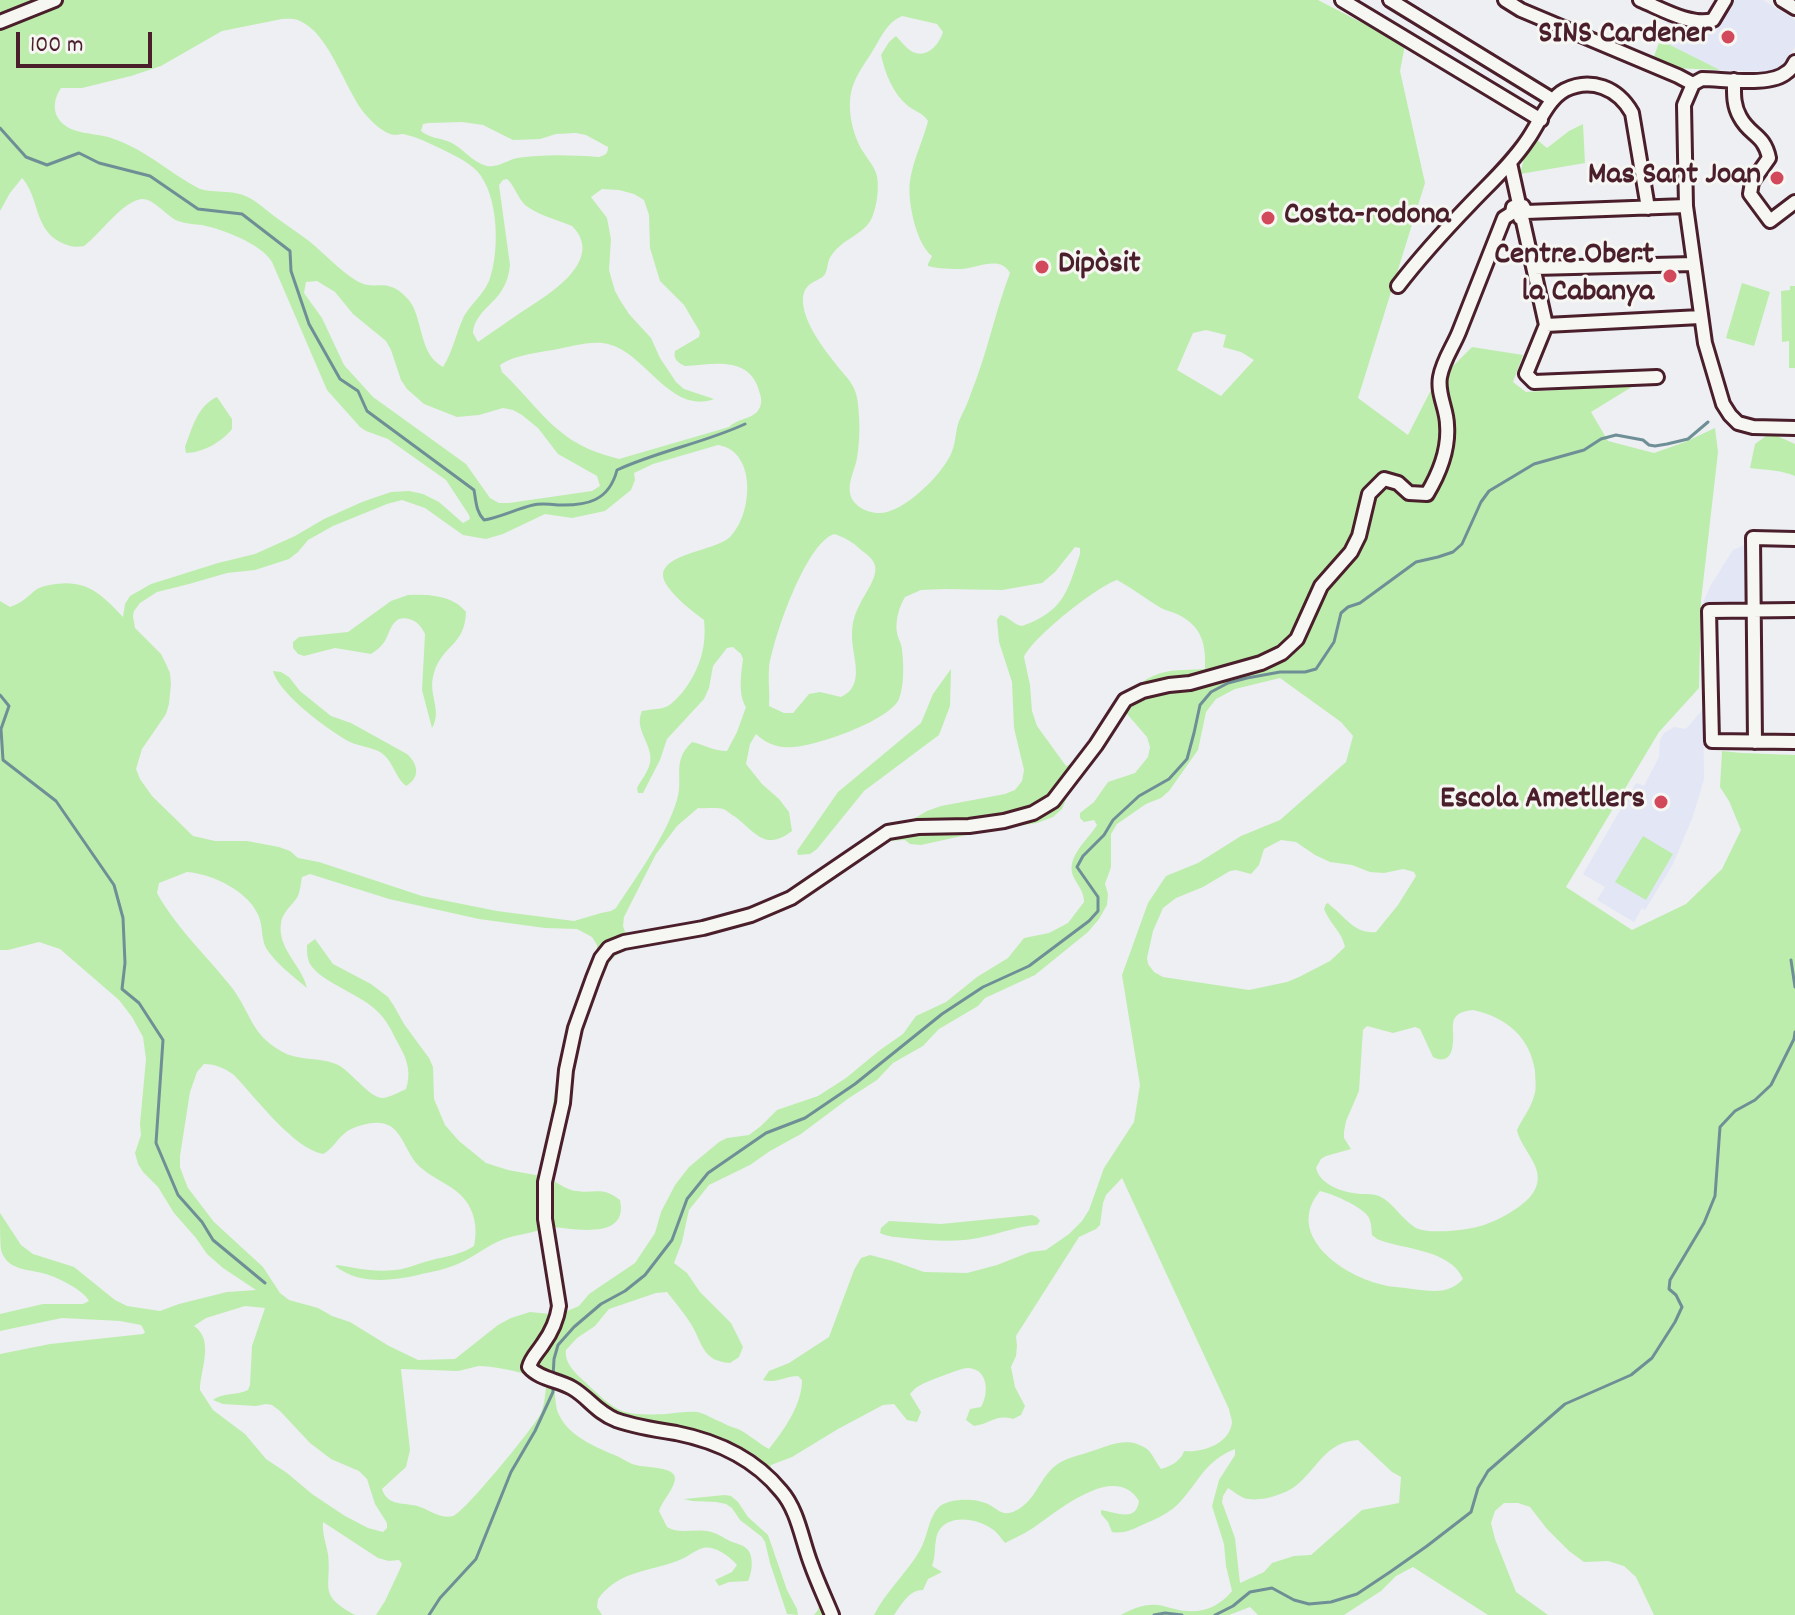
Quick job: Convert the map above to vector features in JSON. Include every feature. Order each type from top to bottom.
[{"type":"street","points":[[0,22],[55,0]]},
{"type":"street","points":[[1342,0],[1541,120]]},
{"type":"street","points":[[1390,0],[1553,100]]},
{"type":"street","points":[[1505,0],[1523,5],[1693,84]]},
{"type":"street","points":[[1640,0],[1702,23],[1713,20],[1725,0]]},
{"type":"street","points":[[1782,0],[1795,8]]},
{"type":"street","points":[[1793,70],[1767,80],[1702,79],[1693,84],[1684,105],[1686,206],[1693,264],[1705,343],[1723,404],[1738,423],[1753,427],[1795,428]]},
{"type":"street","points":[[1734,80],[1734,103],[1740,118],[1761,138],[1769,158],[1752,182],[1750,194],[1770,221],[1795,202]]},
{"type":"street","points":[[1398,286],[1428,247],[1510,163],[1553,100],[1561,92],[1577,85],[1593,83],[1626,101],[1632,113],[1648,208]]},
{"type":"street","points":[[1510,163],[1546,325],[1526,374],[1534,382],[1657,377]]},
{"type":"street","points":[[832,1615],[793,1510],[782,1491],[758,1469],[740,1456],[704,1440],[614,1419],[593,1407],[574,1389],[529,1367],[529,1362],[558,1318],[559,1306],[545,1219],[545,1182],[563,1103],[575,1028],[601,958],[609,948],[624,942],[703,928],[751,915],[791,898],[888,832],[992,823],[1033,813],[1053,801],[1096,745],[1125,700],[1143,691],[1190,683],[1261,663],[1282,653],[1297,639],[1321,586],[1351,552],[1359,536],[1369,494],[1384,479],[1398,483],[1409,493],[1427,494],[1434,482],[1442,462],[1448,424],[1440,379],[1446,357],[1504,218],[1520,212],[1686,206]]},
{"type":"street","points":[[1534,268],[1693,264]]},
{"type":"street","points":[[1546,325],[1700,317]]},
{"type":"street","points":[[1755,742],[1753,538],[1795,539]]},
{"type":"street","points":[[1795,610],[1709,611],[1712,741],[1795,742]]},
{"type":"shaded area","name":"SINS Cardener","points":[[1735,0],[1763,0],[1795,20],[1795,47],[1773,72],[1720,70],[1660,40],[1669,18],[1715,33]]},
{"type":"shaded area","points":[[1745,545],[1746,598],[1741,602],[1703,603],[1733,550]]},
{"type":"shaded area","name":"Escola Ametllers","points":[[1703,709],[1704,779],[1693,816],[1673,864],[1645,910],[1642,908],[1634,922],[1597,900],[1605,887],[1583,874],[1636,783],[1644,786],[1659,757],[1660,740],[1664,733],[1674,727],[1686,729]]},
{"type":"green space","points":[[0,0],[1318,0],[1405,45],[1400,71],[1425,183],[1358,398],[1408,435],[1433,386],[1472,347],[1523,355],[1513,382],[1526,392],[1635,385],[1591,412],[1608,441],[1654,453],[1715,428],[1718,452],[1701,601],[1699,688],[1659,732],[1566,887],[1632,930],[1686,904],[1722,869],[1741,830],[1720,787],[1722,751],[1795,755],[1795,1615],[1654,1615],[1636,1577],[1624,1566],[1608,1561],[1584,1562],[1547,1529],[1530,1507],[1504,1503],[1495,1511],[1491,1523],[1495,1539],[1516,1592],[1548,1615],[1488,1615],[1413,1567],[1344,1615],[1258,1615],[1250,1607],[1229,1615],[1121,1615],[1152,1605],[1199,1611],[1214,1606],[1232,1591],[1224,1544],[1212,1506],[1219,1480],[1235,1455],[1235,1449],[1210,1465],[1172,1509],[1127,1531],[1112,1532],[1101,1514],[1101,1510],[1130,1514],[1137,1508],[1139,1501],[1129,1490],[1116,1486],[1086,1494],[1005,1543],[994,1530],[978,1522],[962,1520],[947,1523],[937,1535],[932,1566],[942,1572],[928,1579],[923,1590],[910,1595],[894,1615],[874,1615],[915,1558],[933,1516],[945,1503],[977,1501],[1003,1513],[1011,1513],[1022,1507],[1050,1471],[1067,1459],[1125,1442],[1147,1449],[1161,1469],[1175,1463],[1184,1451],[1214,1446],[1230,1430],[1229,1409],[1122,1178],[1106,1195],[1100,1225],[1079,1237],[1016,1336],[1016,1356],[1011,1367],[1015,1387],[1025,1406],[1021,1415],[1013,1419],[997,1418],[974,1426],[966,1420],[970,1409],[981,1407],[986,1389],[980,1372],[967,1368],[923,1384],[910,1394],[921,1412],[917,1422],[907,1420],[894,1404],[883,1405],[792,1457],[771,1465],[770,1472],[841,1615],[814,1615],[820,1600],[793,1525],[768,1485],[750,1469],[727,1456],[698,1446],[621,1428],[554,1385],[557,1410],[575,1434],[632,1464],[665,1469],[673,1474],[673,1486],[659,1511],[667,1527],[710,1532],[744,1546],[752,1561],[748,1581],[719,1586],[715,1580],[732,1572],[737,1565],[722,1552],[707,1547],[616,1582],[598,1599],[597,1607],[602,1615],[376,1615],[402,1564],[399,1560],[378,1558],[323,1522],[331,1595],[355,1615],[0,1615],[0,1354],[145,1332],[141,1325],[120,1321],[62,1318],[0,1331],[0,1314],[43,1304],[83,1304],[89,1301],[61,1280],[12,1265],[1,1250],[0,1213],[21,1245],[33,1254],[74,1267],[127,1306],[160,1311],[227,1292],[256,1290],[207,1254],[138,1164],[135,1153],[141,1135],[146,1059],[143,1037],[132,1017],[119,1000],[60,949],[39,942],[0,950],[0,601],[10,607],[42,587],[77,584],[101,596],[123,617],[130,596],[151,584],[255,554],[324,519],[391,492],[423,494],[439,502],[463,523],[470,519],[446,480],[388,439],[360,427],[327,390],[272,262],[260,249],[220,230],[173,219],[146,199],[126,206],[84,246],[69,246],[45,229],[22,178],[0,211]],"holes":[[[902,16],[937,24],[943,32],[935,46],[922,54],[911,51],[896,36],[881,55],[887,76],[898,96],[928,121],[909,189],[917,232],[932,256],[928,266],[962,269],[995,264],[1010,273],[950,456],[919,493],[898,508],[877,513],[860,507],[850,493],[859,438],[855,391],[814,333],[803,299],[806,288],[825,274],[834,252],[866,226],[874,211],[878,194],[877,178],[856,137],[850,100],[858,75],[888,27]],[[296,19],[320,38],[358,104],[378,127],[391,134],[404,134],[425,141],[468,163],[477,171],[490,194],[493,209],[496,240],[493,269],[486,286],[464,316],[443,367],[429,353],[412,305],[400,291],[357,281],[309,241],[247,197],[200,189],[126,144],[76,131],[58,118],[55,103],[61,88],[82,88],[161,66],[222,31]],[[462,122],[483,125],[513,140],[576,133],[586,135],[608,149],[606,154],[599,157],[537,156],[487,166],[450,142],[421,131],[423,124]],[[507,179],[525,205],[572,226],[581,239],[582,252],[578,265],[557,288],[478,342],[473,333],[474,326],[502,290],[510,265],[499,185]],[[602,189],[619,190],[644,200],[649,215],[650,248],[660,281],[684,305],[700,332],[699,337],[675,351],[677,360],[685,366],[720,364],[740,367],[749,373],[761,396],[757,412],[729,427],[619,459],[582,446],[547,419],[502,372],[500,365],[532,353],[588,343],[608,344],[622,350],[671,391],[684,398],[698,402],[714,399],[684,389],[676,382],[651,338],[620,300],[609,270],[611,239],[607,218],[591,197]],[[317,281],[335,292],[353,314],[386,341],[401,380],[424,404],[457,417],[503,408],[513,410],[538,428],[558,454],[597,476],[600,486],[592,491],[499,503],[490,498],[466,464],[373,397],[344,365],[322,318],[304,293],[306,282]],[[1206,330],[1226,335],[1223,347],[1254,360],[1221,396],[1177,370],[1193,333]],[[718,445],[731,450],[740,459],[747,485],[743,514],[730,537],[672,562],[663,575],[679,600],[704,620],[703,650],[697,668],[682,693],[668,706],[642,711],[640,725],[650,763],[637,788],[638,793],[643,793],[667,739],[704,699],[713,666],[727,648],[733,647],[743,659],[741,690],[746,707],[727,751],[692,742],[686,749],[680,763],[677,800],[666,828],[616,908],[574,921],[497,911],[422,896],[298,858],[279,847],[193,836],[152,796],[140,779],[136,769],[142,749],[166,714],[171,684],[170,673],[161,654],[135,628],[133,616],[140,603],[157,592],[227,573],[255,570],[289,559],[308,540],[333,526],[402,500],[425,508],[463,535],[486,539],[545,514],[572,518],[605,511],[631,490],[634,473],[653,464]],[[834,534],[845,538],[872,559],[875,568],[874,578],[853,622],[854,685],[841,697],[820,692],[809,694],[793,713],[784,713],[769,706],[769,668],[784,615],[802,573],[823,541]],[[1075,547],[1080,548],[1067,590],[1047,614],[1022,626],[1000,615],[997,620],[999,642],[1012,682],[1014,728],[1024,770],[1022,781],[1015,790],[941,806],[910,821],[891,825],[785,894],[715,920],[670,930],[625,932],[624,917],[656,854],[677,826],[698,808],[724,810],[767,840],[792,831],[789,812],[746,764],[750,744],[756,734],[768,743],[779,746],[810,744],[846,733],[892,708],[899,699],[903,682],[902,648],[897,628],[901,605],[905,597],[921,590],[1002,590],[1042,583]],[[1117,580],[1193,625],[1201,637],[1205,660],[1205,669],[1161,673],[1134,688],[1112,711],[1075,762],[1066,766],[1037,726],[1024,657],[1039,638],[1066,614]],[[1280,678],[1341,722],[1353,736],[1346,762],[1280,820],[1241,836],[1198,863],[1166,876],[1148,903],[1122,975],[1140,1085],[1134,1122],[1104,1168],[1082,1221],[1046,1250],[1030,1252],[967,1273],[924,1272],[870,1255],[861,1258],[829,1337],[789,1363],[769,1371],[763,1380],[798,1376],[802,1380],[796,1408],[769,1449],[738,1429],[698,1412],[628,1413],[604,1400],[568,1363],[566,1350],[595,1326],[609,1309],[656,1293],[667,1292],[688,1320],[701,1345],[714,1359],[730,1363],[739,1357],[743,1347],[731,1323],[700,1292],[687,1273],[674,1263],[689,1210],[709,1185],[801,1134],[877,1080],[893,1063],[923,1046],[939,1029],[978,1006],[985,998],[1035,975],[1088,932],[1107,905],[1105,884],[1111,867],[1111,834],[1117,824],[1169,791],[1198,750],[1206,712],[1216,699],[1235,689]],[[1127,714],[1147,737],[1150,747],[1148,757],[1135,773],[1108,782],[1094,802],[1080,813],[1084,822],[1094,820],[1097,825],[1072,863],[1074,878],[1084,902],[1068,923],[1049,933],[1024,938],[1008,958],[977,977],[946,1002],[916,1016],[903,1034],[818,1096],[777,1110],[749,1135],[719,1142],[689,1167],[675,1185],[661,1212],[655,1233],[635,1263],[589,1294],[579,1306],[565,1312],[553,1227],[586,1230],[609,1227],[621,1213],[620,1200],[614,1196],[573,1190],[552,1180],[577,1040],[603,969],[615,956],[638,947],[700,937],[760,920],[789,906],[888,841],[905,840],[921,845],[1037,823],[1053,817],[1062,809],[1070,790]],[[1281,840],[1296,842],[1330,862],[1352,865],[1370,872],[1403,869],[1414,872],[1416,876],[1376,932],[1356,928],[1326,904],[1324,909],[1345,947],[1330,961],[1287,982],[1249,990],[1163,977],[1154,972],[1147,958],[1153,931],[1163,908],[1176,898],[1230,871],[1251,874],[1259,865],[1264,849]],[[187,872],[208,876],[229,886],[254,908],[270,954],[307,988],[286,949],[281,923],[298,896],[302,877],[310,874],[389,899],[479,919],[577,929],[592,937],[597,950],[564,1040],[541,1176],[486,1163],[459,1141],[445,1125],[434,1099],[433,1067],[429,1058],[388,997],[371,984],[333,964],[315,939],[307,945],[309,962],[315,971],[364,1001],[389,1026],[407,1062],[406,1089],[378,1097],[340,1066],[288,1054],[263,1038],[233,989],[157,893],[159,883]],[[1473,1010],[1485,1013],[1506,1023],[1528,1048],[1535,1071],[1535,1090],[1531,1105],[1517,1130],[1537,1170],[1538,1179],[1536,1188],[1526,1201],[1494,1221],[1463,1230],[1422,1230],[1411,1225],[1384,1199],[1377,1195],[1340,1190],[1323,1179],[1316,1168],[1326,1156],[1351,1149],[1344,1132],[1359,1091],[1363,1030],[1367,1026],[1393,1033],[1415,1027],[1420,1029],[1433,1057],[1442,1059],[1452,1049],[1454,1019]],[[204,1064],[220,1067],[234,1075],[288,1133],[300,1143],[323,1154],[352,1129],[371,1123],[387,1125],[398,1134],[420,1167],[458,1192],[468,1204],[475,1225],[474,1246],[394,1270],[335,1266],[365,1279],[408,1277],[449,1267],[504,1239],[540,1230],[550,1283],[550,1314],[530,1312],[511,1318],[455,1359],[418,1360],[350,1322],[289,1300],[280,1293],[263,1267],[214,1222],[188,1188],[180,1167],[190,1092],[197,1072]],[[1320,1191],[1363,1211],[1370,1220],[1372,1235],[1377,1239],[1437,1256],[1457,1269],[1463,1279],[1452,1288],[1439,1291],[1385,1285],[1346,1270],[1321,1249],[1312,1236],[1309,1222],[1311,1207]],[[245,1306],[265,1308],[252,1346],[248,1390],[213,1400],[223,1404],[272,1405],[331,1459],[359,1471],[367,1479],[375,1504],[387,1523],[383,1532],[345,1516],[312,1494],[266,1459],[245,1434],[213,1410],[200,1390],[204,1339],[194,1326],[206,1318]],[[479,1366],[514,1371],[547,1382],[542,1409],[536,1421],[484,1486],[453,1516],[442,1516],[417,1506],[394,1502],[384,1494],[382,1489],[406,1467],[410,1450],[401,1369],[458,1371]],[[1358,1440],[1401,1477],[1399,1503],[1362,1510],[1311,1555],[1294,1556],[1272,1563],[1264,1572],[1240,1583],[1235,1538],[1222,1502],[1228,1488],[1250,1499],[1280,1494],[1298,1484],[1338,1445]]]},
{"type":"green space","points":[[1660,40],[1720,70],[1673,68],[1653,59]]},
{"type":"green space","points":[[1583,124],[1585,163],[1520,174],[1525,154],[1536,139],[1547,148]]},
{"type":"green space","points":[[1742,283],[1770,292],[1754,346],[1726,338]]},
{"type":"green space","points":[[1790,286],[1795,286],[1795,368],[1789,368],[1789,341],[1782,342],[1781,291],[1790,290]]},
{"type":"green space","points":[[217,397],[232,419],[232,429],[211,446],[186,453],[185,447],[196,419],[205,406]]},
{"type":"green space","points":[[1775,435],[1795,444],[1795,476],[1750,468],[1755,444],[1766,436]]},
{"type":"green space","points":[[408,595],[447,599],[466,612],[462,632],[442,656],[434,673],[432,688],[436,715],[432,728],[422,690],[425,634],[414,621],[406,618],[397,621],[384,643],[371,654],[335,648],[304,656],[293,648],[293,642],[299,637],[348,632],[391,601]]},
{"type":"green space","points":[[951,669],[950,706],[939,735],[864,791],[817,849],[810,854],[798,855],[797,851],[838,792],[921,723],[933,694]]},
{"type":"green space","points":[[273,671],[289,677],[300,691],[331,716],[351,723],[407,754],[416,767],[414,779],[406,786],[384,755],[350,742],[318,721],[294,701]]},
{"type":"green space","points":[[1643,836],[1673,854],[1646,900],[1615,882]]},
{"type":"green space","points":[[1032,1215],[1040,1221],[1037,1225],[967,1240],[926,1240],[880,1233],[889,1221],[941,1224]]},
{"type":"green space","points":[[725,1495],[738,1502],[748,1517],[768,1535],[798,1615],[787,1614],[762,1537],[726,1504],[684,1499]]},
{"type":"waterway","points":[[0,128],[26,157],[47,165],[79,153],[99,163],[150,176],[198,209],[242,214],[290,251],[291,271],[309,324],[340,379],[358,391],[367,411],[474,490],[478,510],[484,520],[536,504],[587,503],[608,489],[617,470],[745,424]]},
{"type":"waterway","points":[[553,1377],[558,1345],[601,1304],[645,1275],[672,1240],[687,1199],[708,1173],[766,1133],[805,1118],[855,1084],[942,1014],[983,987],[1029,966],[1089,921],[1098,911],[1098,897],[1077,867],[1113,820],[1139,796],[1169,779],[1187,759],[1200,705],[1211,692],[1247,678],[1316,669],[1334,642],[1341,613],[1360,603],[1416,562],[1453,552],[1462,544],[1489,491],[1534,464],[1584,450],[1601,439],[1616,435],[1643,440],[1655,446],[1688,439],[1708,422]]},
{"type":"waterway","points":[[0,695],[9,706],[1,729],[3,760],[56,801],[114,885],[123,918],[125,963],[122,989],[139,1003],[163,1040],[156,1143],[178,1195],[213,1240],[265,1283]]},
{"type":"waterway","points":[[1791,960],[1795,987]]},
{"type":"waterway","points":[[1215,1615],[1250,1592],[1272,1588],[1309,1604],[1331,1602],[1357,1594],[1471,1512],[1478,1488],[1488,1471],[1565,1404],[1631,1375],[1652,1358],[1682,1307],[1669,1289],[1670,1280],[1704,1223],[1715,1196],[1720,1127],[1735,1111],[1755,1100],[1771,1085],[1795,1032]]},
{"type":"waterway","points":[[429,1615],[440,1598],[476,1559],[511,1472],[535,1431],[553,1392],[553,1385]]},
{"type":"waterway","points":[[1154,1615],[1182,1615]]},
{"type":"place","name":"SINS Cardener","points":[[1728,37]]},
{"type":"place","name":"Mas Sant Joan","points":[[1777,178]]},
{"type":"place","name":"Costa-rodona","points":[[1268,218]]},
{"type":"place","name":"Dipòsit","points":[[1042,267]]},
{"type":"place","name":"Centre Obert la Cabanya","points":[[1670,276]]},
{"type":"place","name":"Escola Ametllers","points":[[1661,802]]}]
